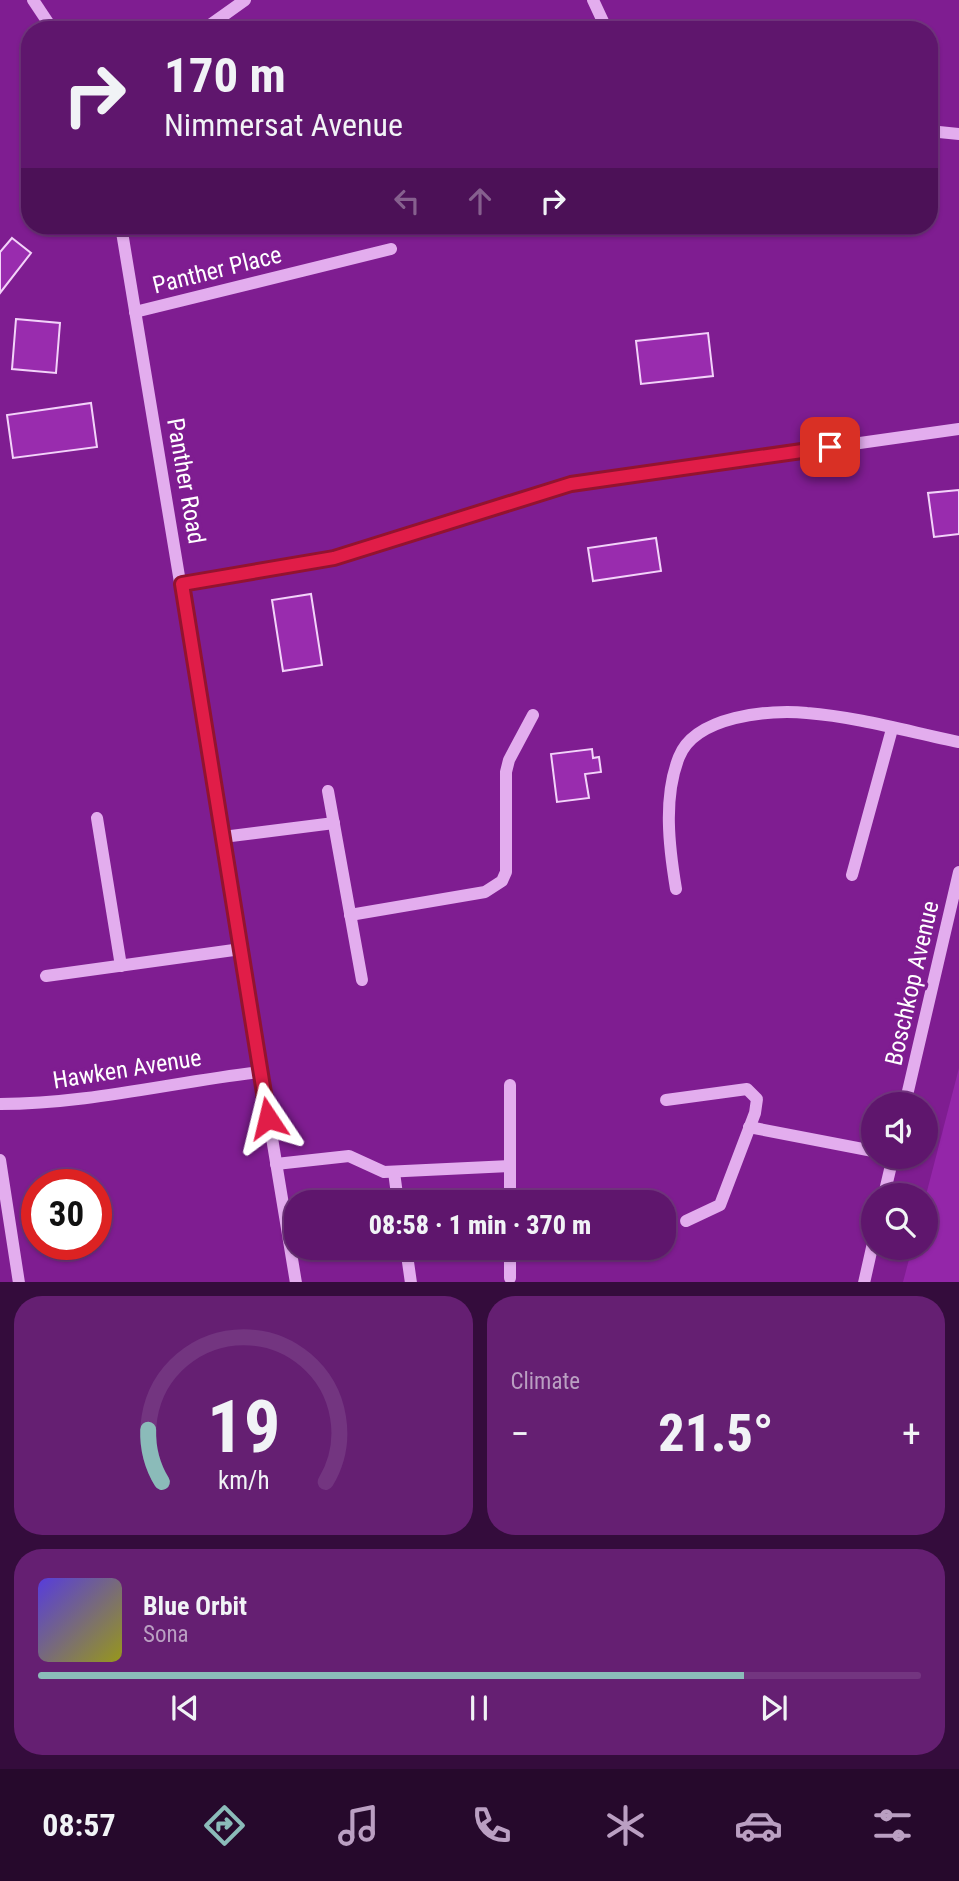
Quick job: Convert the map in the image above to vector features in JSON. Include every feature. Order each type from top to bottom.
[{"type":"street","points":[[33,0],[47,21]]},
{"type":"street","points":[[216,21],[245,0]]},
{"type":"street","points":[[593,0],[603,21]]},
{"type":"street","points":[[938,132],[959,134]]},
{"type":"street","name":"Panther Road","points":[[122,235],[296,1282]]},
{"type":"street","name":"Panther Place","points":[[135,313],[391,249]]},
{"type":"street","points":[[182,584],[334,558],[571,484],[959,429]]},
{"type":"street","points":[[676,888],[670,848],[669,811],[679,757],[692,737],[713,724],[779,714],[807,713],[959,742]]},
{"type":"street","points":[[350,915],[485,892],[502,881],[506,872],[506,772],[533,715]]},
{"type":"street","points":[[852,875],[892,729]]},
{"type":"street","points":[[328,791],[362,980]]},
{"type":"street","points":[[97,818],[121,965]]},
{"type":"street","points":[[223,837],[334,823]]},
{"type":"street","name":"Boschkop Avenue","points":[[908,1092],[959,872]]},
{"type":"street","points":[[46,976],[241,949]]},
{"type":"street","name":"Hawken Avenue","points":[[0,1104],[64,1102],[200,1079],[260,1072]]},
{"type":"street","points":[[510,1085],[510,1190]]},
{"type":"street","points":[[666,1100],[747,1089],[757,1099],[720,1205],[686,1221]]},
{"type":"street","points":[[749,1127],[861,1149]]},
{"type":"street","points":[[276,1164],[349,1156],[384,1172],[510,1166]]},
{"type":"street","points":[[0,1160],[19,1282]]},
{"type":"street","points":[[394,1172],[396,1190]]},
{"type":"street","points":[[407,1260],[411,1282]]},
{"type":"street","points":[[510,1260],[510,1278]]},
{"type":"street","points":[[864,1282],[869,1260]]},
{"type":"shaded area","points":[[959,1068],[959,1282],[903,1282],[909,1260],[938,1260],[938,1183],[929,1183],[933,1169],[938,1169],[938,1149]]},
{"type":"building","points":[[12,238],[31,253],[0,293],[0,252]]},
{"type":"building","points":[[16,319],[60,323],[56,373],[12,369]]},
{"type":"building","points":[[708,333],[713,376],[641,384],[636,341]]},
{"type":"building","points":[[91,403],[97,447],[13,458],[7,415]]},
{"type":"building","points":[[959,490],[959,534],[934,537],[928,493]]},
{"type":"building","points":[[656,538],[661,571],[593,581],[588,548]]},
{"type":"building","points":[[311,594],[322,665],[283,671],[272,600]]},
{"type":"building","points":[[592,749],[593,758],[599,757],[601,772],[585,774],[589,798],[557,802],[551,754]]},
{"type":"route","points":[[268,1118],[182,584],[334,558],[407,538],[507,502],[571,484],[830,447]]}]
